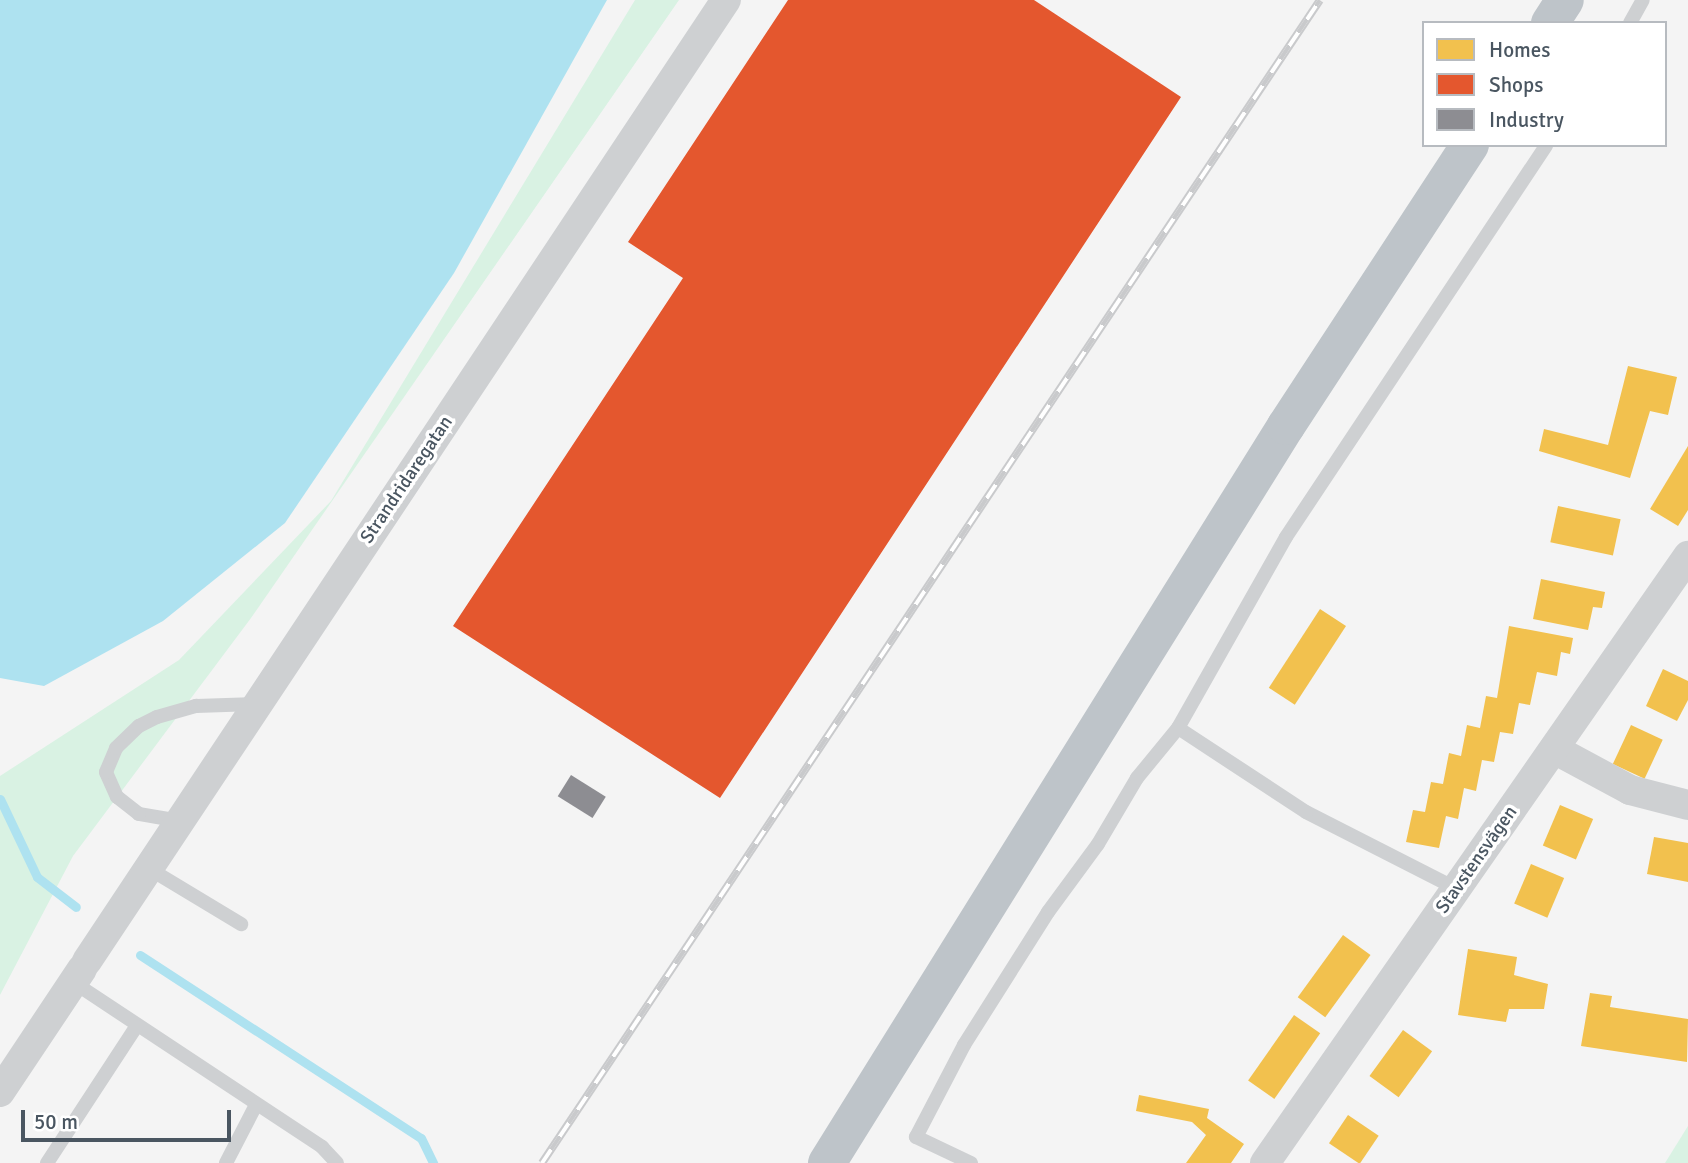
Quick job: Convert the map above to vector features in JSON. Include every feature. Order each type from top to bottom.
[{"type":"highway","points":[[1551,21],[1565,0]]},
{"type":"highway","points":[[827,1163],[1279,438],[1469,147]]},
{"type":"highway","points":[[816,1163],[890,1058]]},
{"type":"street","name":"Strandridaregatan","points":[[0,1092],[726,0]]},
{"type":"street","name":"Stavstensvägen","points":[[1265,1163],[1688,556]]},
{"type":"street","points":[[1555,749],[1630,790],[1688,805]]},
{"type":"lane","points":[[1631,21],[1643,0]]},
{"type":"lane","points":[[971,1163],[916,1137],[964,1045],[1041,923],[1098,844],[1137,778],[1178,728],[1286,537],[1545,147]]},
{"type":"lane","points":[[180,821],[139,814],[117,797],[106,772],[116,748],[139,726],[157,717],[196,706],[258,704]]},
{"type":"lane","points":[[1178,728],[1306,812],[1457,889]]},
{"type":"lane","points":[[148,868],[241,924]]},
{"type":"lane","points":[[80,971],[136,1027],[322,1147],[337,1163]]},
{"type":"lane","points":[[47,1163],[136,1027]]},
{"type":"lane","points":[[226,1163],[256,1105]]},
{"type":"lane","points":[[316,1163],[322,1147]]},
{"type":"green space","points":[[635,0],[679,0],[251,618],[73,856],[0,995],[0,776],[179,660],[331,501]]},
{"type":"green space","points":[[1688,1126],[1688,1163],[1665,1163]]},
{"type":"water","points":[[0,0],[607,0],[454,273],[285,523],[163,621],[44,686],[0,678]]},
{"type":"building: Homes","points":[[1628,366],[1677,377],[1668,415],[1650,411],[1630,478],[1539,451],[1544,429],[1608,445]]},
{"type":"building: Homes","points":[[1688,446],[1688,510],[1678,526],[1650,509]]},
{"type":"building: Homes","points":[[1558,506],[1621,519],[1613,555],[1550,542]]},
{"type":"building: Homes","points":[[1541,579],[1605,592],[1602,608],[1593,607],[1588,630],[1533,619]]},
{"type":"building: Homes","points":[[1320,609],[1346,626],[1295,705],[1269,688]]},
{"type":"building: Homes","points":[[1509,626],[1573,638],[1570,654],[1561,652],[1557,676],[1537,672],[1530,705],[1519,703],[1513,734],[1500,732],[1494,762],[1482,760],[1476,791],[1464,788],[1458,819],[1446,816],[1439,848],[1406,842],[1413,810],[1425,812],[1431,782],[1443,784],[1449,753],[1461,756],[1467,725],[1480,728],[1486,696],[1497,698]]},
{"type":"building: Homes","points":[[1663,669],[1688,681],[1688,700],[1677,721],[1646,706]]},
{"type":"building: Homes","points":[[1631,725],[1663,740],[1645,779],[1613,764]]},
{"type":"building: Homes","points":[[1560,805],[1593,819],[1576,860],[1543,846]]},
{"type":"building: Homes","points":[[1654,837],[1688,843],[1688,882],[1647,874]]},
{"type":"building: Homes","points":[[1531,864],[1564,878],[1547,918],[1514,904]]},
{"type":"building: Homes","points":[[1343,935],[1371,955],[1325,1017],[1298,997]]},
{"type":"building: Homes","points":[[1468,949],[1517,957],[1514,975],[1548,984],[1544,1009],[1509,1009],[1506,1022],[1458,1015]]},
{"type":"building: Homes","points":[[1590,993],[1612,996],[1610,1007],[1688,1019],[1687,1062],[1581,1046]]},
{"type":"building: Homes","points":[[1294,1015],[1320,1033],[1274,1099],[1248,1081]]},
{"type":"building: Homes","points":[[1403,1030],[1432,1051],[1399,1097],[1369,1076]]},
{"type":"building: Homes","points":[[1139,1095],[1209,1109],[1207,1118],[1244,1144],[1231,1163],[1186,1163],[1206,1135],[1192,1122],[1136,1111]]},
{"type":"building: Homes","points":[[1348,1115],[1379,1136],[1360,1163],[1329,1143]]},
{"type":"building: Shops","points":[[788,0],[1034,0],[1181,97],[720,798],[453,626],[683,278],[628,242]]},
{"type":"building: Industry","points":[[571,775],[606,797],[593,818],[558,796]]},
{"type":"waterway","points":[[0,799],[37,877],[76,907]]},
{"type":"waterway","points":[[140,955],[421,1138],[433,1163]]},
{"type":"railway","points":[[542,1163],[1320,0]]}]
